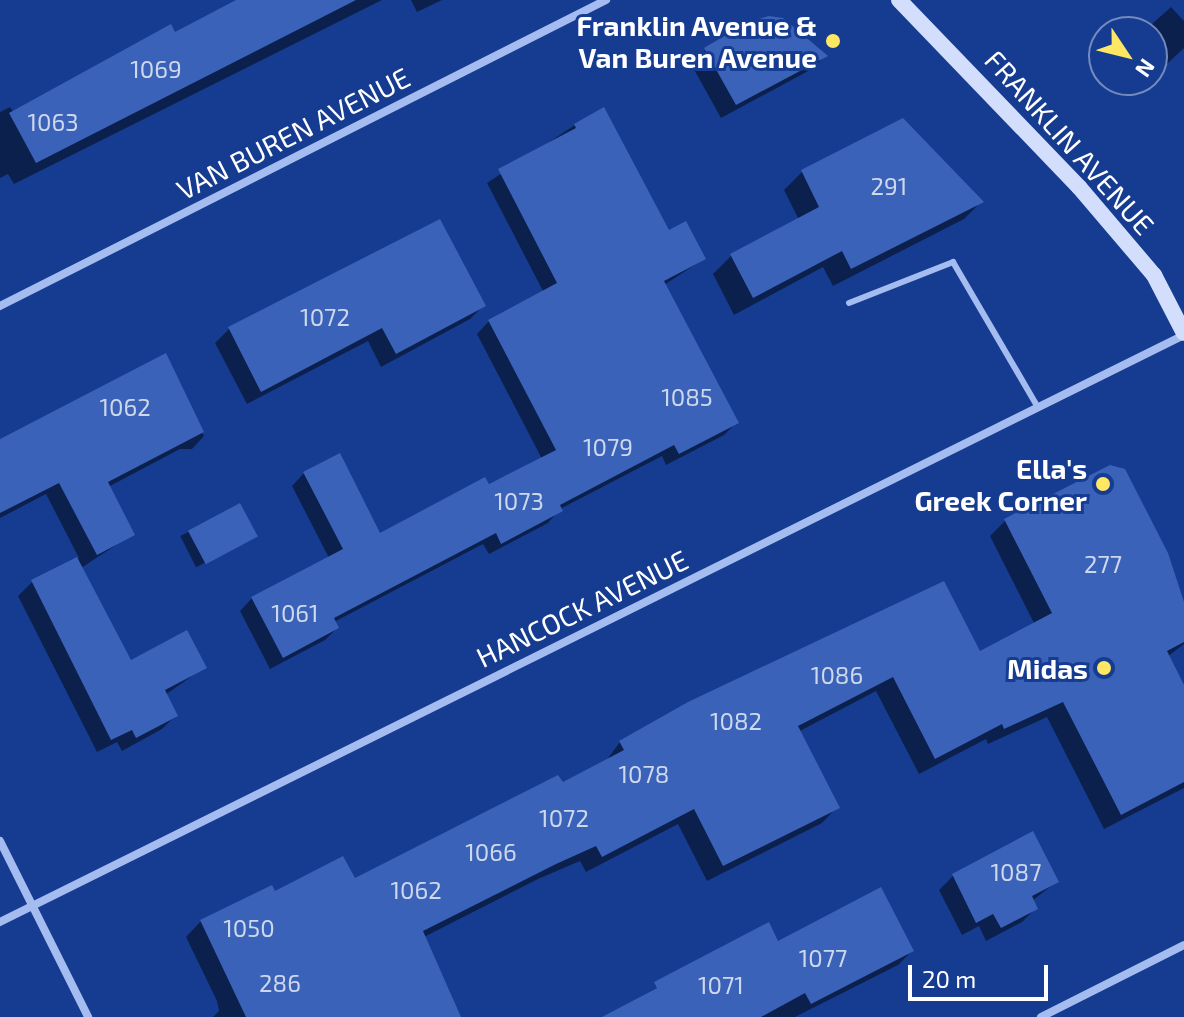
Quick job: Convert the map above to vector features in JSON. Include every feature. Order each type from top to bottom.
[{"type":"main road","name":"FRANKLIN AVENUE","points":[[899,0],[1090,199],[1154,275],[1184,334]]},
{"type":"street","name":"VAN BUREN AVENUE","points":[[0,306],[606,0]]},
{"type":"street","name":"HANCOCK AVENUE","points":[[0,922],[1184,334]]},
{"type":"street","points":[[0,841],[88,1017]]},
{"type":"street","points":[[1041,1017],[1184,945]]},
{"type":"lane","points":[[849,303],[953,262],[1037,406]]},
{"type":"building","points":[[236,0],[356,0],[36,163],[9,113],[171,24],[175,32]]},
{"type":"building","points":[[769,16],[783,18],[828,56],[736,105],[704,48],[748,22]]},
{"type":"building","points":[[604,107],[669,230],[686,221],[706,259],[664,281],[739,423],[679,454],[674,445],[560,505],[563,511],[501,544],[496,533],[334,618],[339,628],[283,658],[251,597],[343,549],[303,472],[340,453],[380,533],[485,477],[489,484],[556,450],[488,320],[557,283],[498,169],[576,128],[574,124]]},
{"type":"building","points":[[903,118],[984,202],[851,269],[842,251],[753,298],[730,254],[819,207],[801,170]]},
{"type":"building","points":[[440,219],[486,306],[396,354],[382,328],[261,392],[228,327]]},
{"type":"building","points":[[166,353],[204,432],[108,482],[135,535],[97,555],[59,483],[0,513],[0,439]]},
{"type":"building","points":[[1110,465],[1125,469],[1168,553],[1184,602],[1184,642],[1167,651],[1184,685],[1184,782],[1121,815],[1063,702],[1004,729],[1002,724],[935,759],[893,677],[798,726],[840,808],[723,866],[694,809],[602,857],[596,846],[556,864],[423,931],[461,1017],[246,1017],[200,920],[272,885],[275,891],[343,856],[355,878],[558,775],[563,782],[624,750],[619,741],[688,702],[944,581],[980,651],[1052,613],[1004,519]]},
{"type":"building","points":[[240,503],[258,537],[206,564],[188,531]]},
{"type":"building","points":[[77,557],[131,660],[187,630],[207,668],[165,690],[178,716],[136,738],[132,730],[111,740],[31,580]]},
{"type":"building","points":[[1033,831],[1059,882],[1032,896],[1038,909],[1001,928],[993,914],[976,923],[952,874]]},
{"type":"building","points":[[881,887],[914,951],[811,1004],[805,993],[761,1017],[602,1017],[657,988],[654,982],[769,922],[778,941]]},
{"type":"place","name":"Franklin Avenue & Van Buren Avenue","points":[[833,41]]},
{"type":"place","name":"Ella's Greek Corner","points":[[1103,484]]},
{"type":"place","name":"Midas","points":[[1104,668]]}]
